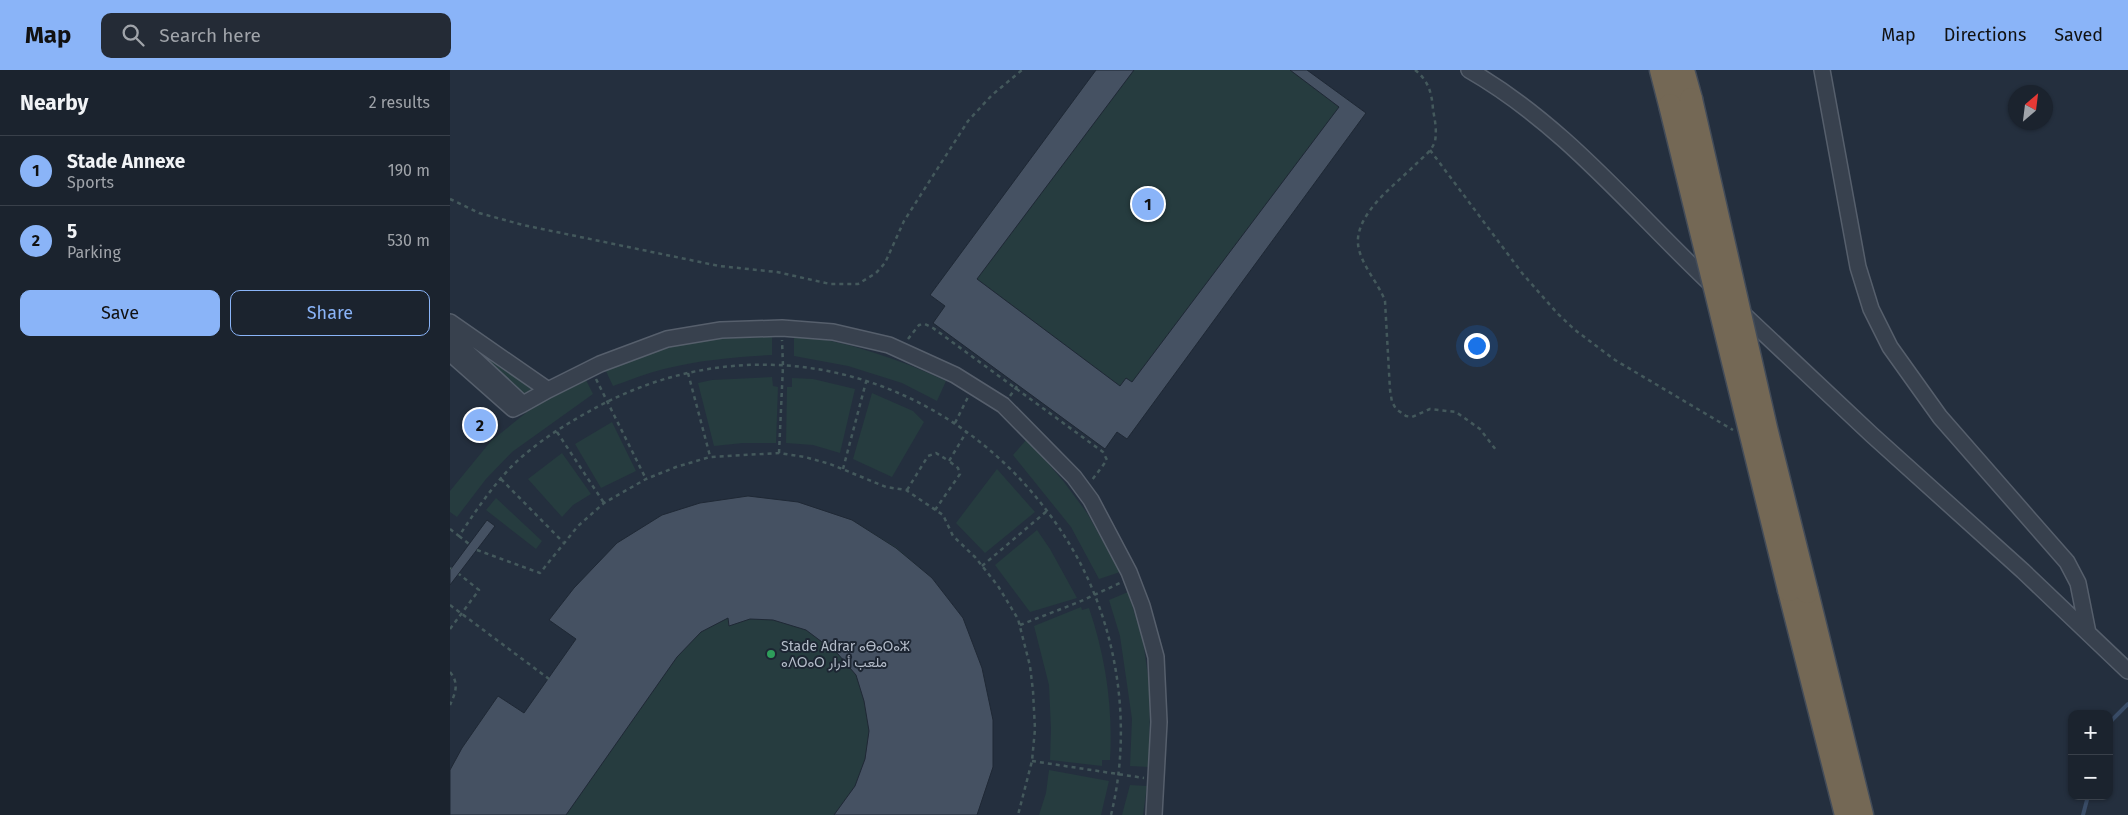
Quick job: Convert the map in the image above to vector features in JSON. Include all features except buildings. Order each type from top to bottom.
[{"type":"highway","points":[[1661,70],[1681,102],[1766,428],[1798,591],[1846,815]]},
{"type":"highway","points":[[1681,102],[1683,70]]},
{"type":"highway","points":[[1798,591],[1862,815]]},
{"type":"street","points":[[1469,70],[1526,106],[1576,148],[1689,264],[1872,435],[2023,571],[2128,671]]},
{"type":"street","points":[[1822,70],[1858,267],[1871,309],[1890,348],[1940,417],[2067,562],[2078,583],[2092,637]]},
{"type":"street","points":[[450,322],[548,390]]},
{"type":"street","points":[[453,345],[518,406],[591,368],[667,339],[721,330],[782,328],[833,332],[889,345],[955,375],[1003,405],[1048,449],[1084,490],[1109,532],[1142,606],[1156,657],[1159,722],[1154,815]]},
{"type":"path","points":[[450,199],[479,213],[532,227],[719,266],[791,274],[830,284],[858,284],[876,273],[885,263],[904,221],[968,121],[992,95],[1022,70]]},
{"type":"path","points":[[1415,70],[1431,91],[1436,130],[1435,141],[1430,150],[1370,210],[1362,222],[1358,244],[1362,258],[1385,301],[1390,390],[1394,406],[1401,413],[1412,417],[1430,410],[1456,412],[1480,430],[1496,450]]},
{"type":"path","points":[[1430,150],[1522,273],[1539,294],[1575,330],[1615,360],[1741,435]]},
{"type":"path","points":[[900,350],[919,325],[925,324],[1017,387],[1107,457],[1106,462],[1084,490]]},
{"type":"path","points":[[779,453],[783,366],[782,328]]},
{"type":"path","points":[[459,536],[484,499],[512,466],[557,432],[627,391],[672,376],[763,364],[815,368],[866,382],[936,411],[986,446],[1026,484],[1060,528],[1095,595],[1106,629],[1121,713],[1118,775],[1111,815]]},
{"type":"path","points":[[591,368],[646,479]]},
{"type":"path","points":[[688,373],[710,457]]},
{"type":"path","points":[[843,469],[866,382]]},
{"type":"path","points":[[955,423],[974,386]]},
{"type":"path","points":[[557,432],[604,503]]},
{"type":"path","points":[[949,461],[967,432]]},
{"type":"path","points":[[477,550],[540,573],[578,526],[604,503],[646,479],[676,467],[710,457],[779,453],[805,457],[843,469],[886,487],[906,490],[945,518],[953,536],[998,586],[1020,625],[1030,666],[1035,728],[1032,761],[1018,815]]},
{"type":"path","points":[[906,490],[928,456],[932,453],[949,461],[958,468],[960,474],[936,510]]},
{"type":"path","points":[[501,479],[564,543]]},
{"type":"path","points":[[982,566],[1047,511]]},
{"type":"path","points":[[450,531],[470,544]]},
{"type":"path","points":[[450,629],[479,590],[458,574]]},
{"type":"path","points":[[1020,625],[1095,595],[1131,578]]},
{"type":"path","points":[[450,605],[549,679]]},
{"type":"path","points":[[450,672],[456,681],[457,690],[450,705]]},
{"type":"path","points":[[1032,761],[1118,775],[1156,779]]},
{"type":"green space","points":[[1096,70],[1307,70],[1366,113],[1127,439],[1117,432],[1105,449],[933,323],[945,306],[930,295]]},
{"type":"green space","points":[[772,333],[772,355],[691,363],[651,372],[613,386],[604,367],[667,347],[718,338]]},
{"type":"green space","points":[[794,334],[853,346],[909,365],[946,381],[937,401],[902,383],[848,366],[794,356]]},
{"type":"green space","points":[[469,343],[530,386],[531,394],[521,396]]},
{"type":"green space","points":[[584,376],[593,394],[512,452],[486,479],[457,517],[450,512],[450,491],[491,441],[527,412]]},
{"type":"green space","points":[[772,377],[773,386],[778,387],[776,443],[743,443],[714,446],[698,383],[712,380]]},
{"type":"green space","points":[[792,378],[813,379],[855,389],[840,453],[813,445],[786,443],[787,387],[792,387]]},
{"type":"green space","points":[[872,393],[913,411],[924,422],[892,477],[853,459]]},
{"type":"green space","points":[[612,422],[636,471],[601,488],[575,444]]},
{"type":"green space","points":[[1027,439],[1064,482],[1087,513],[1120,572],[1099,579],[1071,527],[1013,455]]},
{"type":"green space","points":[[562,453],[591,494],[573,505],[562,517],[528,479]]},
{"type":"green space","points":[[997,469],[1035,512],[985,553],[956,523]]},
{"type":"green space","name":"Stade Adrar ⴰⴱⴰⵔⴰⵣ ⴰⴷⵔⴰⵔ ملعب أدرار","points":[[748,496],[798,502],[852,520],[896,547],[932,578],[963,618],[982,668],[993,720],[993,767],[977,815],[450,815],[462,748],[498,696],[524,713],[576,639],[549,620],[574,588],[617,543],[662,515],[700,503]]},
{"type":"green space","points":[[496,498],[542,541],[536,549],[486,510]]},
{"type":"green space","points":[[1037,530],[1050,549],[1077,598],[1030,612],[995,565]]},
{"type":"green space","points":[[1128,592],[1143,641],[1150,690],[1149,767],[1130,766],[1132,719],[1120,636],[1109,600]]},
{"type":"green space","points":[[1081,607],[1082,610],[1089,608],[1100,646],[1107,683],[1111,741],[1110,760],[1102,760],[1102,766],[1050,760],[1049,685],[1034,626]]},
{"type":"green space","points":[[1049,770],[1109,781],[1101,815],[1039,815],[1046,793]]},
{"type":"green space","points":[[1130,785],[1147,786],[1143,815],[1122,815]]},
{"type":"waterway","points":[[2113,719],[2128,704]]},
{"type":"waterway","points":[[2083,815],[2087,800]]},
{"type":"place","name":"Stade Annexe","points":[[1148,204]]},
{"type":"place","name":"5","points":[[480,425]]},
{"type":"place","name":"Stade Adrar ⴰⴱⴰⵔⴰⵣ ⴰⴷⵔⴰⵔ ملعب أدرار","points":[[771,654]]}]
